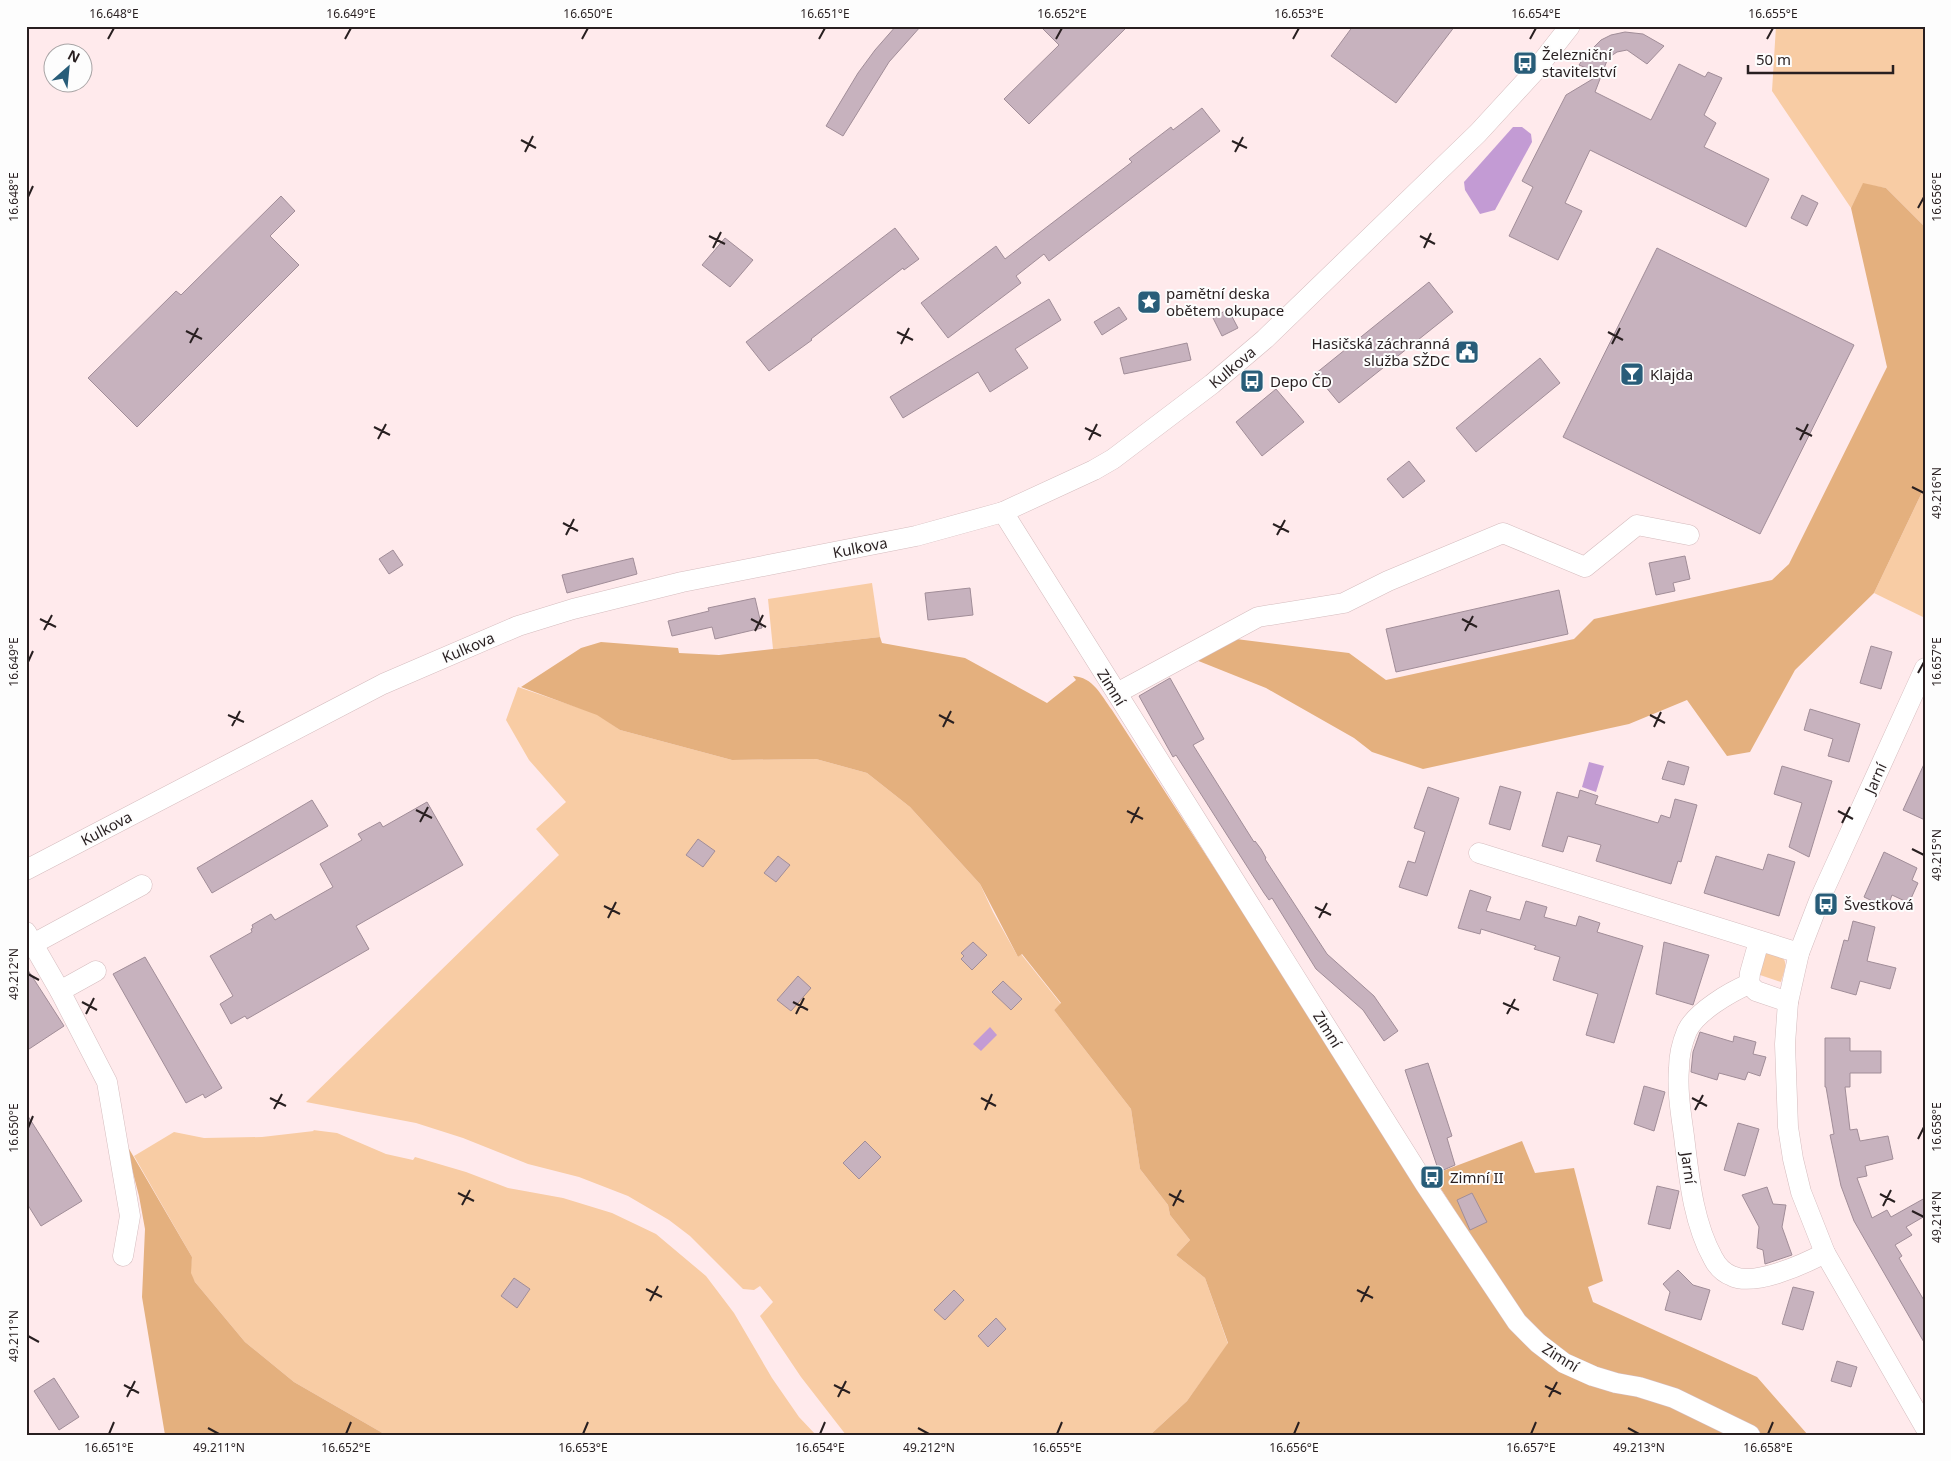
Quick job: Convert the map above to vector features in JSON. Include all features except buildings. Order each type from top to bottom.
[{"type":"street","name":"Kulkova","points":[[26,870],[383,684],[518,626],[573,609],[682,582],[916,536],[1003,512],[1113,459],[1236,364],[1396,214],[1478,133],[1534,72],[1570,26]]},
{"type":"street","name":"Zimní","points":[[1003,512],[1420,1175],[1517,1322],[1538,1343],[1564,1363],[1593,1376],[1674,1398],[1750,1435]]},
{"type":"street","points":[[1117,693],[1258,618],[1344,603],[1388,581],[1503,534],[1584,567],[1637,525],[1690,535]]},
{"type":"street","name":"Jarní","points":[[1925,668],[1820,901],[1799,953],[1788,1002],[1786,1044],[1788,1127],[1793,1159],[1802,1192],[1825,1254],[1925,1427]]},
{"type":"street","points":[[1480,853],[1799,953]]},
{"type":"street","points":[[123,1256],[130,1216],[107,1082],[30,938],[142,885]]},
{"type":"street","points":[[1760,941],[1745,986],[1788,1002]]},
{"type":"street","points":[[60,991],[96,971]]},
{"type":"street","name":"Jarní","points":[[1745,986],[1706,1010],[1693,1021],[1687,1030],[1680,1054],[1678,1070],[1689,1176],[1702,1231],[1714,1260],[1720,1269],[1738,1279],[1747,1280],[1765,1276],[1825,1254]]},
{"type":"shaded area","points":[[1776,26],[1925,26],[1925,227],[1886,188],[1863,184],[1851,208],[1772,91]]},
{"type":"shaded area","points":[[1513,127],[1522,127],[1531,134],[1532,142],[1495,210],[1480,214],[1465,190],[1464,182]]},
{"type":"shaded area","points":[[1863,183],[1886,188],[1925,227],[1925,486],[1874,593],[1795,670],[1750,752],[1727,756],[1687,700],[1629,724],[1423,769],[1372,752],[1354,738],[1266,688],[1196,660],[1236,639],[1349,653],[1386,680],[1574,639],[1594,619],[1772,580],[1789,564],[1887,367],[1851,208]]},
{"type":"shaded area","points":[[1925,486],[1925,618],[1874,593]]},
{"type":"shaded area","points":[[872,583],[880,637],[773,649],[768,599]]},
{"type":"shaded area","points":[[880,637],[882,643],[965,658],[1047,703],[1076,680],[1073,676],[1080,677],[1091,683],[1112,710],[1287,980],[1528,1343],[1736,1435],[1150,1435],[1187,1401],[1228,1343],[1205,1278],[1176,1255],[1190,1240],[1170,1215],[1168,1205],[1140,1169],[1131,1109],[1054,1010],[1061,1003],[1022,954],[1018,957],[980,884],[910,807],[867,773],[816,759],[732,760],[620,730],[597,715],[521,687],[581,648],[601,642],[678,648],[679,653],[719,655]]},
{"type":"shaded area","points":[[518,687],[597,714],[620,730],[732,760],[816,759],[867,773],[910,807],[980,884],[1018,957],[1021,954],[1061,1004],[1054,1010],[1131,1109],[1140,1169],[1168,1205],[1170,1215],[1190,1240],[1176,1255],[1205,1278],[1228,1344],[1187,1401],[1150,1435],[846,1435],[801,1377],[760,1316],[773,1302],[760,1286],[754,1290],[743,1289],[690,1236],[669,1220],[628,1196],[579,1177],[528,1164],[463,1138],[416,1123],[306,1102],[559,855],[536,829],[566,802],[529,760],[506,720]]},
{"type":"shaded area","points":[[1589,762],[1604,766],[1596,792],[1582,787]]},
{"type":"shaded area","points":[[1768,953],[1780,957],[1785,962],[1785,970],[1781,982],[1757,974],[1764,955]]},
{"type":"shaded area","points":[[990,1027],[997,1035],[981,1051],[973,1044]]},
{"type":"shaded area","points":[[313,1130],[337,1133],[386,1154],[413,1160],[415,1157],[466,1172],[508,1188],[563,1198],[612,1213],[656,1234],[706,1276],[734,1313],[772,1378],[799,1417],[816,1435],[386,1435],[294,1382],[245,1342],[195,1282],[190,1273],[192,1257],[134,1156],[174,1132],[204,1138],[262,1137]]},
{"type":"shaded area","points":[[1522,1141],[1535,1173],[1574,1168],[1603,1281],[1588,1287],[1593,1302],[1757,1377],[1808,1435],[1759,1435],[1566,1356],[1528,1324],[1432,1175]]},
{"type":"shaded area","points":[[125,1142],[192,1257],[191,1273],[195,1282],[245,1342],[294,1382],[386,1435],[165,1435],[142,1297],[145,1229],[139,1196]]},
{"type":"place","name":"Železniční stavitelství","points":[[1525,63]]},
{"type":"place","name":"pamětní deska obětem okupace","points":[[1149,302]]},
{"type":"place","name":"Hasičská záchranná služba SŽDC","points":[[1467,352]]},
{"type":"place","name":"Klajda","points":[[1632,374]]},
{"type":"place","name":"Depo ČD","points":[[1252,381]]},
{"type":"place","name":"Švestková","points":[[1826,904]]},
{"type":"place","name":"Zimní II","points":[[1432,1177]]}]
